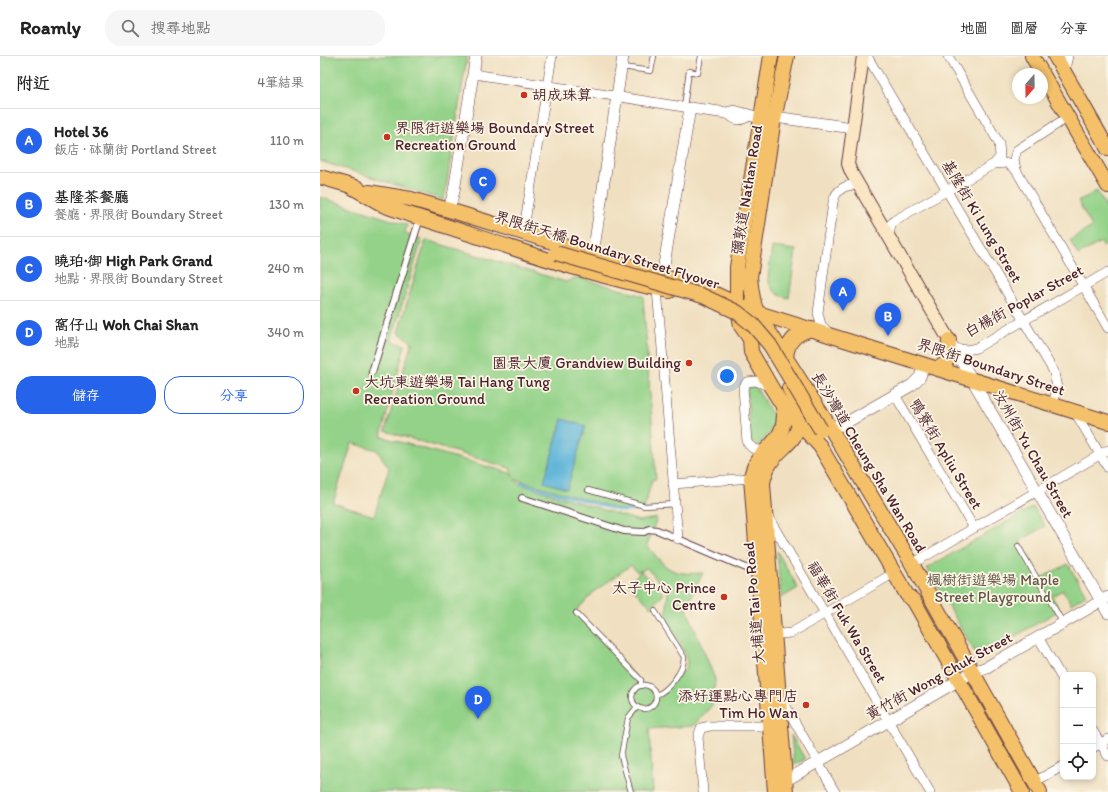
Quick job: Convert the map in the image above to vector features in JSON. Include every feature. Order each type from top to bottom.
[{"type":"main road","name":"彌敦道 Nathan Road","points":[[764,327],[745,309],[737,267],[755,117],[771,56]]},
{"type":"main road","name":"彌敦道 Nathan Road","points":[[745,309],[751,294],[750,277],[775,117],[787,56]]},
{"type":"main road","name":"汝州街 Yu Chau Street","points":[[863,56],[848,164],[859,186],[951,344]]},
{"type":"main road","points":[[1032,56],[1108,186]]},
{"type":"main road","points":[[1042,56],[1108,171]]},
{"type":"main road","points":[[1055,56],[1108,149]]},
{"type":"main road","name":"界限街 Boundary Street","points":[[320,177],[523,234],[593,256],[659,283]]},
{"type":"main road","name":"界限街 Boundary Street","points":[[350,186],[385,206],[579,269],[707,290],[745,309],[830,334],[1108,422]]},
{"type":"main road","name":"界限街天橋 Boundary Street Flyover","points":[[448,214],[703,296],[727,306],[744,317],[761,334],[782,363],[915,596]]},
{"type":"main road","points":[[745,309],[741,326],[742,341],[751,352],[783,406],[820,446],[907,595],[915,596],[958,680],[1020,791]]},
{"type":"main road","name":"長沙灣道 Cheung Sha Wan Road","points":[[764,327],[786,358],[828,424],[912,564],[1037,787]]},
{"type":"main road","name":"長沙灣道 Cheung Sha Wan Road","points":[[764,327],[764,336],[772,357],[797,402],[799,410],[799,424]]},
{"type":"main road","points":[[786,358],[789,343],[793,338],[798,333],[812,329]]},
{"type":"main road","points":[[931,366],[945,364],[949,359],[951,344]]},
{"type":"main road","name":"大埔道 Tai Po Road","points":[[776,792],[751,478],[756,461],[783,428],[785,420],[783,406]]},
{"type":"main road","name":"大埔道 Tai Po Road","points":[[785,787],[779,693],[763,508],[763,484],[765,474],[770,464],[791,441],[799,424]]},
{"type":"street","points":[[448,214],[454,190],[476,56]]},
{"type":"street","points":[[523,234],[552,56]]},
{"type":"street","name":"基隆街 Ki Lung Street","points":[[867,56],[1024,320],[1056,377],[1058,388],[1053,405]]},
{"type":"street","points":[[889,238],[892,222],[994,164],[1000,157],[999,143],[948,56]]},
{"type":"street","points":[[1064,73],[1068,56]]},
{"type":"street","points":[[579,269],[586,268],[590,264],[593,256],[623,61]]},
{"type":"street","points":[[474,74],[687,108],[728,113],[734,111],[744,112],[755,117]]},
{"type":"street","points":[[678,538],[659,283],[687,108]]},
{"type":"street","points":[[775,117],[853,128]]},
{"type":"street","points":[[1068,117],[1017,150],[1014,159],[1016,170],[1108,328]]},
{"type":"street","points":[[994,164],[1007,163],[1016,170]]},
{"type":"street","points":[[830,334],[821,325],[818,313],[833,202],[837,192],[841,189],[852,185],[859,186]]},
{"type":"street","points":[[372,372],[420,218]]},
{"type":"street","name":"白楊街 Poplar Street","points":[[951,344],[967,350],[976,348],[1108,272]]},
{"type":"street","name":"汝州街 Yu Chau Street","points":[[951,344],[1037,492],[1104,599],[1108,612]]},
{"type":"street","points":[[828,424],[835,426],[842,425],[917,381],[931,366]]},
{"type":"street","points":[[768,447],[756,450],[747,442],[743,390],[745,383],[750,381],[756,381],[771,387]]},
{"type":"street","name":"鴨寮街 Apliu Street","points":[[895,395],[974,528]]},
{"type":"street","points":[[1075,412],[1104,452],[1108,468]]},
{"type":"street","points":[[912,564],[1104,452]]},
{"type":"street","points":[[673,484],[751,478]]},
{"type":"street","points":[[522,498],[624,531],[644,532],[649,529],[657,530],[758,573]]},
{"type":"street","name":"福華街 Fuk Wa Street","points":[[763,508],[930,792]]},
{"type":"street","points":[[773,627],[780,634],[788,634],[894,572]]},
{"type":"street","name":"黃竹街 Wong Chuk Street","points":[[785,787],[818,762],[958,680],[986,667],[1104,599]]},
{"type":"street","points":[[1038,637],[1060,675]]},
{"type":"street","points":[[779,693],[835,792]]},
{"type":"street","points":[[703,792],[698,737],[700,729],[706,726],[770,726]]},
{"type":"street","points":[[1101,744],[1108,756]]},
{"type":"street","points":[[1037,787],[1060,768]]},
{"type":"lane","points":[[623,61],[651,71],[654,56]]},
{"type":"lane","points":[[687,108],[689,71],[698,73],[701,56]]},
{"type":"lane","points":[[588,490],[645,506],[675,504]]},
{"type":"lane","points":[[1018,546],[1063,623]]},
{"type":"lane","points":[[655,611],[684,657],[682,666],[664,692],[656,695]]},
{"type":"lane","points":[[576,613],[640,680],[641,686]]},
{"type":"lane","points":[[637,707],[632,697],[635,690],[641,686],[649,686],[656,695]]},
{"type":"lane","points":[[637,707],[648,708],[654,703],[656,695]]},
{"type":"lane","points":[[632,792],[621,756],[628,718],[637,707]]},
{"type":"green space","name":"界限街遊樂場 Boundary Street Recreation Ground","points":[[320,56],[467,56],[444,200],[320,161]]},
{"type":"green space","points":[[1097,191],[1108,210],[1108,244],[1103,246],[1101,242],[1078,255],[1070,240],[1092,227],[1078,201]]},
{"type":"green space","points":[[320,197],[407,225],[405,233],[422,239],[391,341],[405,345],[381,436],[510,473],[513,477],[510,468],[385,431],[412,342],[398,332],[426,240],[566,282],[577,277],[643,296],[656,479],[652,480],[644,509],[622,510],[514,479],[520,484],[639,521],[657,518],[647,545],[665,565],[676,572],[703,573],[686,607],[715,679],[713,704],[693,726],[649,729],[653,792],[320,792]],"holes":[[[352,443],[377,450],[389,468],[374,516],[333,503]],[[631,565],[637,572],[647,568],[668,592],[666,619],[683,649],[687,662],[686,668],[659,697],[626,667],[575,612],[595,591]]]},
{"type":"green space","points":[[772,247],[796,250],[789,298],[778,294],[769,283],[768,279]]},
{"type":"green space","points":[[752,386],[756,388],[774,417],[772,430],[758,446],[750,441],[747,388]]},
{"type":"green space","name":"楓樹街遊樂場 Maple Street Playground","points":[[1033,507],[1045,526],[1020,541],[1041,578],[1068,564],[1086,595],[1071,604],[1063,590],[1052,596],[1060,610],[978,658],[927,568]]},
{"type":"green space","points":[[777,551],[798,588],[781,598]]},
{"type":"green space","points":[[641,571],[664,594],[651,607],[628,584]]},
{"type":"green space","points":[[791,735],[805,759],[794,765]]},
{"type":"water","points":[[562,419],[586,426],[567,489],[544,482]]},
{"type":"waterway","points":[[521,483],[621,511],[657,510]]},
{"type":"place","name":"胡成珠算","points":[[524,95]]},
{"type":"place","name":"界限街遊樂場 Boundary Street Recreation Ground","points":[[387,137]]},
{"type":"place","name":"曉珀·御 High Park Grand","points":[[483,201]]},
{"type":"place","name":"Hotel 36","points":[[843,311]]},
{"type":"place","name":"基隆茶餐廳","points":[[888,336]]},
{"type":"place","name":"園景大廈 Grandview Building","points":[[689,363]]},
{"type":"place","name":"大坑東遊樂場 Tai Hang Tung Recreation Ground","points":[[356,391]]},
{"type":"place","name":"太子中心 Prince Centre","points":[[724,597]]},
{"type":"place","name":"添好運點心專門店 Tim Ho Wan","points":[[806,705]]},
{"type":"place","name":"窩仔山 Woh Chai Shan","points":[[478,719]]}]
